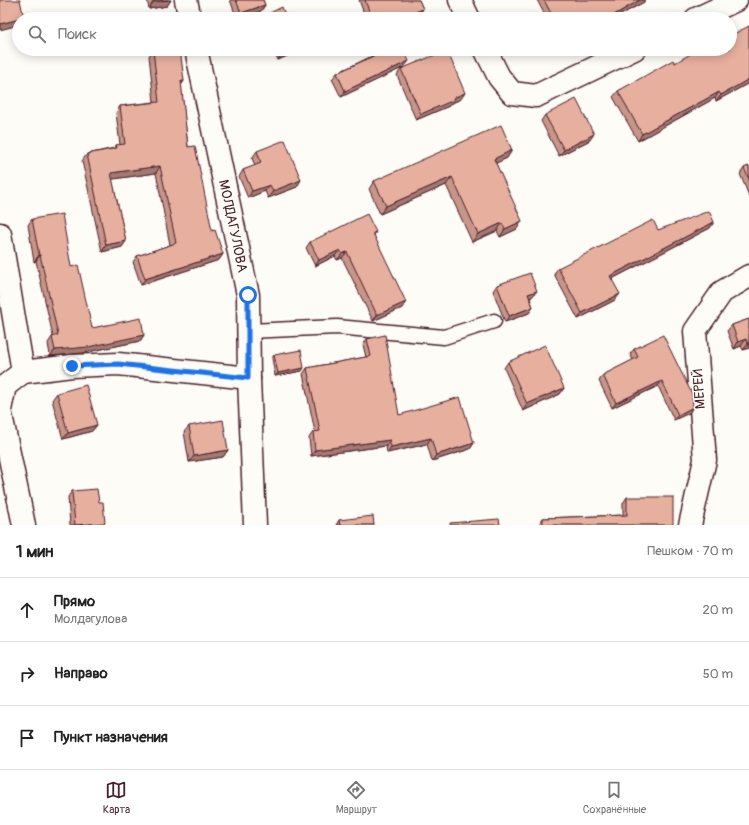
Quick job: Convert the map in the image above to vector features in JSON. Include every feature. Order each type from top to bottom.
[{"type":"street","points":[[186,0],[189,12]]},
{"type":"street","points":[[460,0],[466,12]]},
{"type":"street","points":[[711,12],[736,0]]},
{"type":"street","name":"МОЛДАГУЛОВА","points":[[197,56],[248,295],[248,378],[253,457],[249,524]]},
{"type":"street","points":[[488,56],[499,77],[512,93],[536,96],[619,56]]},
{"type":"street","points":[[0,234],[23,372]]},
{"type":"street","name":"МЕРЕЙ","points":[[690,525],[705,460],[695,331],[722,292],[749,276]]},
{"type":"street","points":[[24,525],[0,410],[5,386],[23,372],[72,366],[118,364],[248,378]]},
{"type":"lane","points":[[248,331],[337,327],[444,337],[494,321]]},
{"type":"building","points":[[0,0],[20,0],[23,12],[12,12],[12,21],[0,24]]},
{"type":"building","points":[[153,0],[168,0],[153,2]]},
{"type":"building","points":[[236,0],[263,0],[265,5],[241,12]]},
{"type":"building","points":[[365,0],[419,0],[423,9],[416,12],[369,12]]},
{"type":"building","points":[[544,0],[640,0],[619,12],[550,12]]},
{"type":"building","points":[[282,7],[284,12],[272,12]]},
{"type":"building","points":[[749,26],[749,79],[721,95],[719,92],[642,134],[618,91],[673,60],[675,63],[687,56],[737,56],[737,32]]},
{"type":"building","points":[[154,56],[181,56],[184,81],[181,81],[188,147],[195,146],[212,231],[215,230],[223,254],[145,279],[137,256],[176,243],[160,166],[111,173],[126,241],[106,245],[87,154],[117,148],[116,145],[125,144],[120,106],[159,102]]},
{"type":"building","points":[[373,56],[406,56],[409,61],[345,91],[337,73]]},
{"type":"building","points":[[432,56],[450,56],[465,93],[453,98],[454,100],[421,114],[401,69]]},
{"type":"building","points":[[576,99],[594,134],[564,150],[545,115]]},
{"type":"building","points":[[501,125],[512,150],[494,159],[522,221],[505,229],[502,223],[478,234],[452,177],[386,206],[374,181]]},
{"type":"building","points":[[285,140],[301,180],[273,191],[270,185],[252,191],[243,170],[261,163],[257,151]]},
{"type":"building","points":[[749,166],[749,179],[744,168]]},
{"type":"building","points":[[709,211],[714,222],[610,276],[620,294],[582,313],[558,268],[653,220],[658,230]]},
{"type":"building","points":[[62,214],[71,267],[78,265],[92,328],[141,318],[144,335],[88,347],[55,350],[52,337],[58,335],[32,219]]},
{"type":"building","points":[[367,214],[376,232],[373,233],[406,302],[377,315],[347,252],[342,254],[340,250],[319,260],[310,242]]},
{"type":"building","points":[[530,273],[537,291],[528,294],[533,307],[509,316],[497,285]]},
{"type":"building","points":[[749,319],[749,344],[746,339],[738,342],[732,325]]},
{"type":"building","points":[[385,335],[399,415],[460,397],[474,443],[436,455],[431,438],[391,447],[390,440],[315,450],[313,432],[320,431],[307,368],[371,356],[367,339]]},
{"type":"building","points":[[663,335],[692,394],[693,407],[678,415],[662,381],[616,403],[603,375],[638,357],[634,349]]},
{"type":"building","points":[[545,345],[564,388],[527,404],[508,362]]},
{"type":"building","points":[[301,350],[304,368],[278,373],[274,355]]},
{"type":"building","points":[[86,385],[97,425],[68,433],[57,393]]},
{"type":"building","points":[[223,420],[228,450],[194,456],[189,426]]},
{"type":"building","points":[[97,489],[99,502],[103,502],[105,523],[75,525],[72,491]]},
{"type":"building","points":[[627,497],[673,497],[673,525],[543,525],[543,518],[627,515]]},
{"type":"building","points":[[373,516],[374,525],[340,525],[339,520]]},
{"type":"building","points":[[499,519],[500,525],[450,525],[450,523]]},
{"type":"route","points":[[72,366],[118,364],[171,371],[248,378],[248,295]]}]
